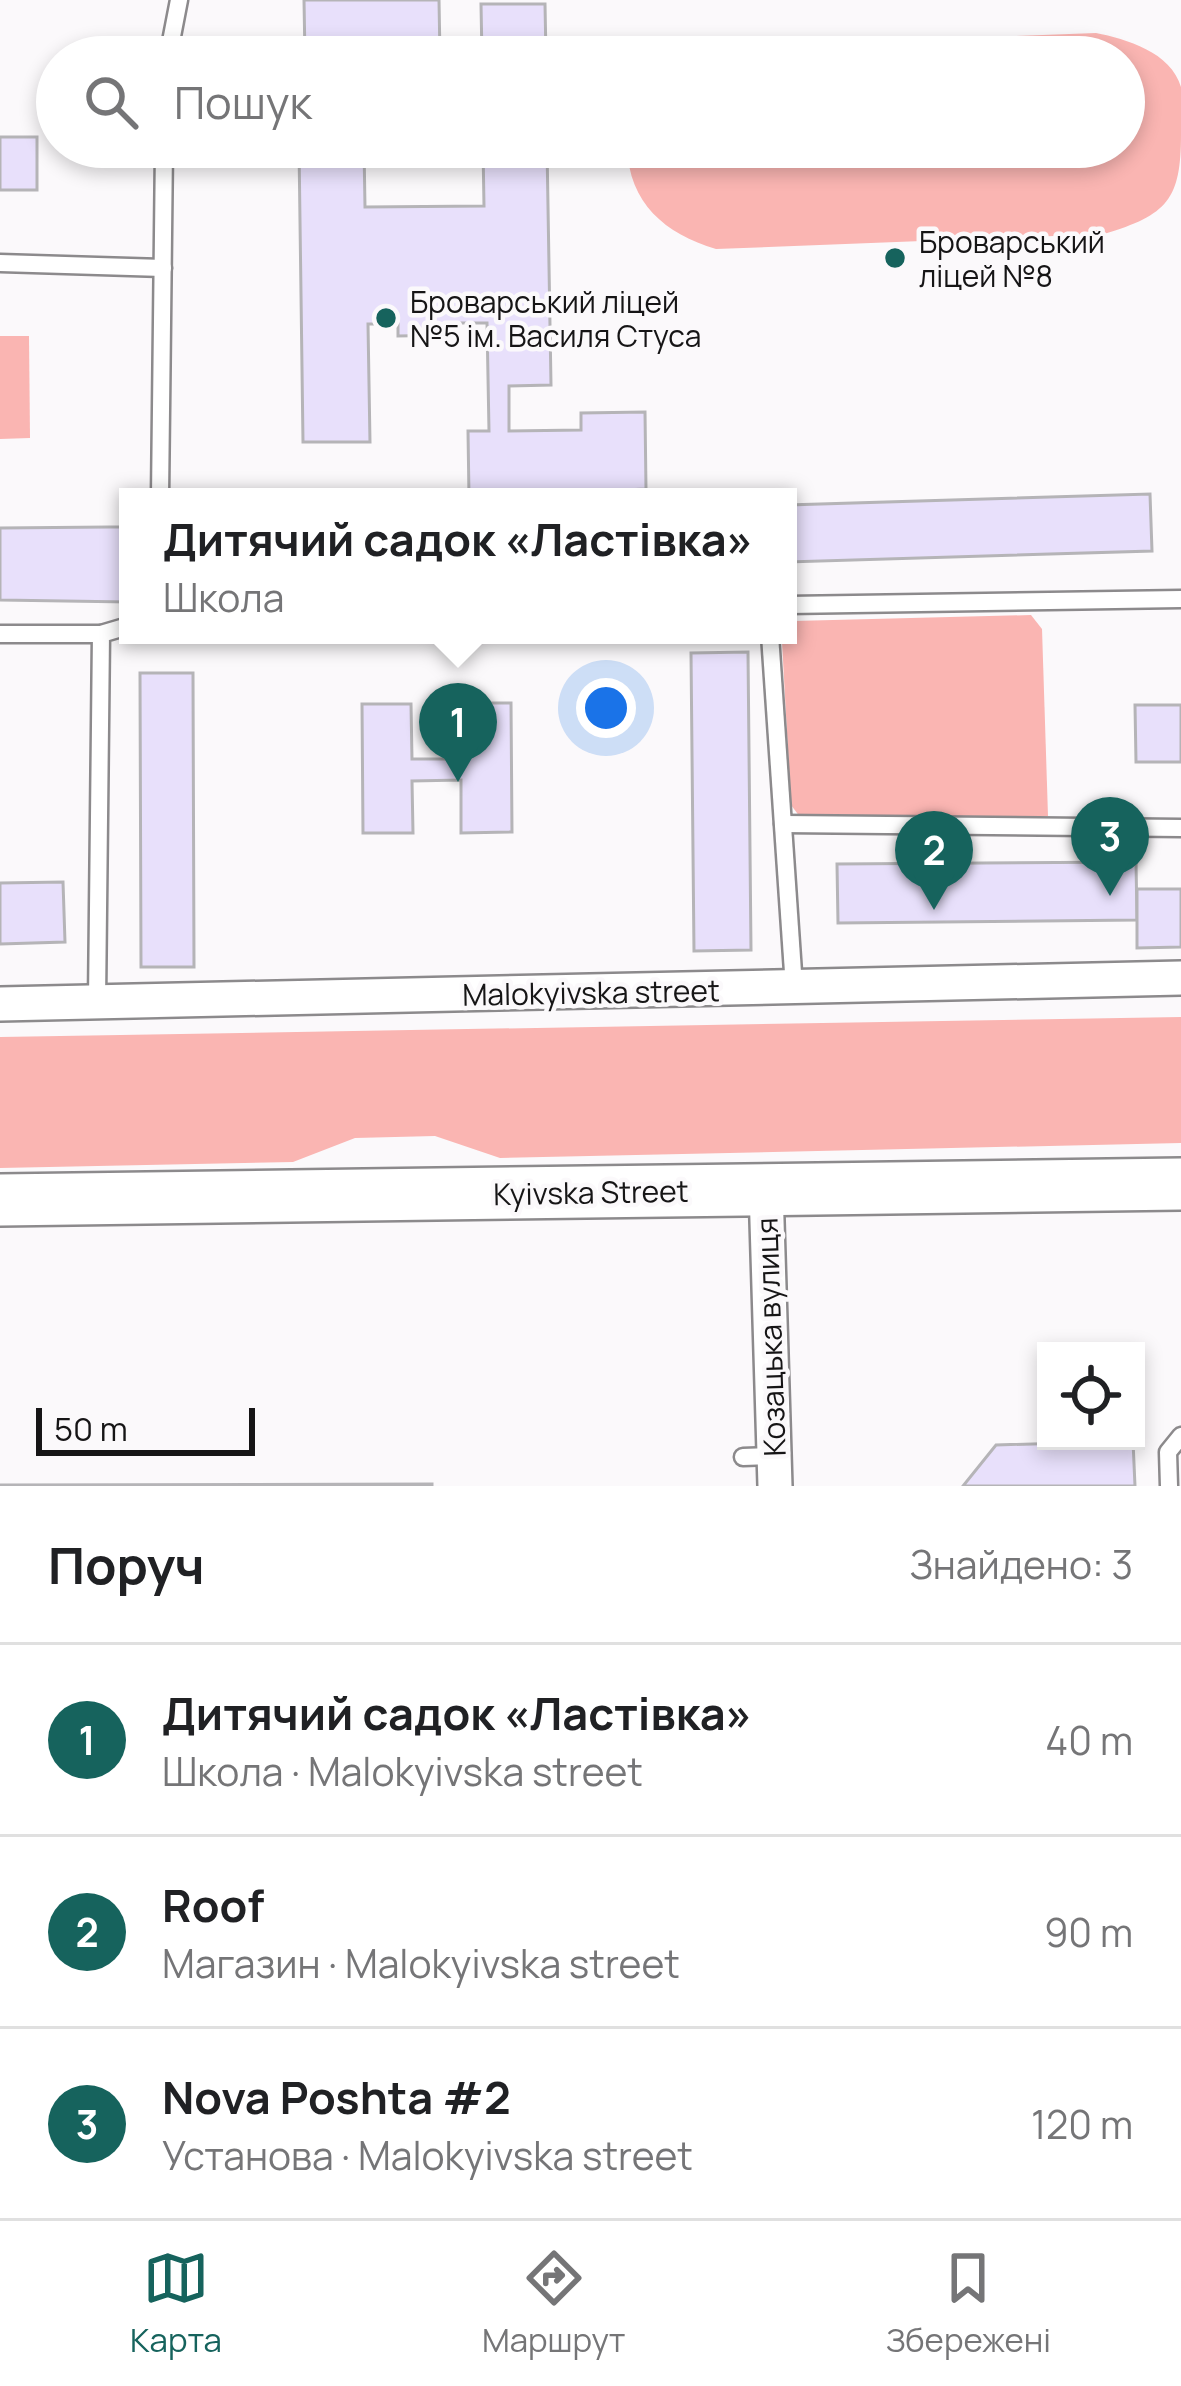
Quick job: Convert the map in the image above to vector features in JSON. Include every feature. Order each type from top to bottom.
[{"type":"main road","name":"Kyivska Street","points":[[0,1200],[1181,1184]]},
{"type":"street","name":"Malokyivska street","points":[[0,1004],[1181,978]]},
{"type":"street","name":"Козацька вулиця","points":[[764,1466],[766,1188]]},
{"type":"lane","points":[[172,36],[179,0]]},
{"type":"lane","points":[[160,488],[164,168]]},
{"type":"lane","points":[[0,263],[163,268]]},
{"type":"lane","points":[[797,605],[1181,599]]},
{"type":"lane","points":[[0,634],[100,634],[119,629]]},
{"type":"lane","points":[[98,1001],[100,634]]},
{"type":"lane","points":[[771,644],[794,988]]},
{"type":"lane","points":[[783,824],[1181,828]]},
{"type":"lane","points":[[1169,1486],[1168,1452],[1181,1436]]},
{"type":"shaded area","points":[[1096,33],[1107,36],[1018,36]]},
{"type":"shaded area","points":[[1145,49],[1168,65],[1181,87],[1180,156],[1174,189],[1143,220],[1104,234],[716,249],[666,225],[635,184],[629,168],[1145,168]]},
{"type":"shaded area","points":[[0,336],[29,336],[30,438],[0,439]]},
{"type":"shaded area","points":[[1031,615],[1042,629],[1048,816],[800,817],[791,805],[782,644],[797,644],[797,621]]},
{"type":"shaded area","points":[[1181,1017],[1181,1143],[500,1158],[435,1136],[355,1138],[293,1162],[0,1168],[0,1037]]},
{"type":"building","points":[[304,0],[439,0],[440,36],[305,36]]},
{"type":"building","points":[[481,4],[545,4],[546,36],[482,36]]},
{"type":"building","points":[[0,137],[36,137],[37,190],[0,190]]},
{"type":"building","points":[[299,168],[364,168],[365,207],[484,206],[483,168],[547,168],[551,385],[509,386],[509,431],[581,430],[581,413],[645,412],[646,488],[469,488],[468,431],[489,431],[487,323],[455,323],[455,335],[398,336],[398,324],[368,324],[370,442],[303,442]]},
{"type":"building","points":[[1150,494],[1152,551],[797,562],[797,505]]},
{"type":"building","points":[[119,527],[119,602],[0,600],[0,528]]},
{"type":"building","points":[[748,652],[751,950],[694,951],[691,653]]},
{"type":"building","points":[[140,673],[193,673],[194,967],[141,967]]},
{"type":"building","points":[[460,703],[511,703],[512,832],[461,833],[461,780],[412,781],[413,833],[363,833],[362,704],[411,704],[412,759],[461,759]]},
{"type":"building","points":[[1135,705],[1181,705],[1181,762],[1136,762]]},
{"type":"building","points":[[1136,862],[1137,920],[838,923],[837,864]]},
{"type":"building","points":[[63,882],[65,942],[0,944],[0,883]]},
{"type":"building","points":[[1137,889],[1181,889],[1181,947],[1137,948]]},
{"type":"building","points":[[996,1445],[1133,1450],[1135,1486],[963,1486]]},
{"type":"building","points":[[0,1485],[432,1486],[0,1486]]},
{"type":"place","name":"Броварський ліцей №8","points":[[895,258]]},
{"type":"place","name":"Броварський ліцей №5 ім. Василя Стуса","points":[[386,318]]},
{"type":"place","name":"Дитячий садок «Ластівка»","points":[[458,782]]},
{"type":"place","name":"Nova Poshta #2","points":[[1110,896]]},
{"type":"place","name":"Roof","points":[[934,910]]}]
